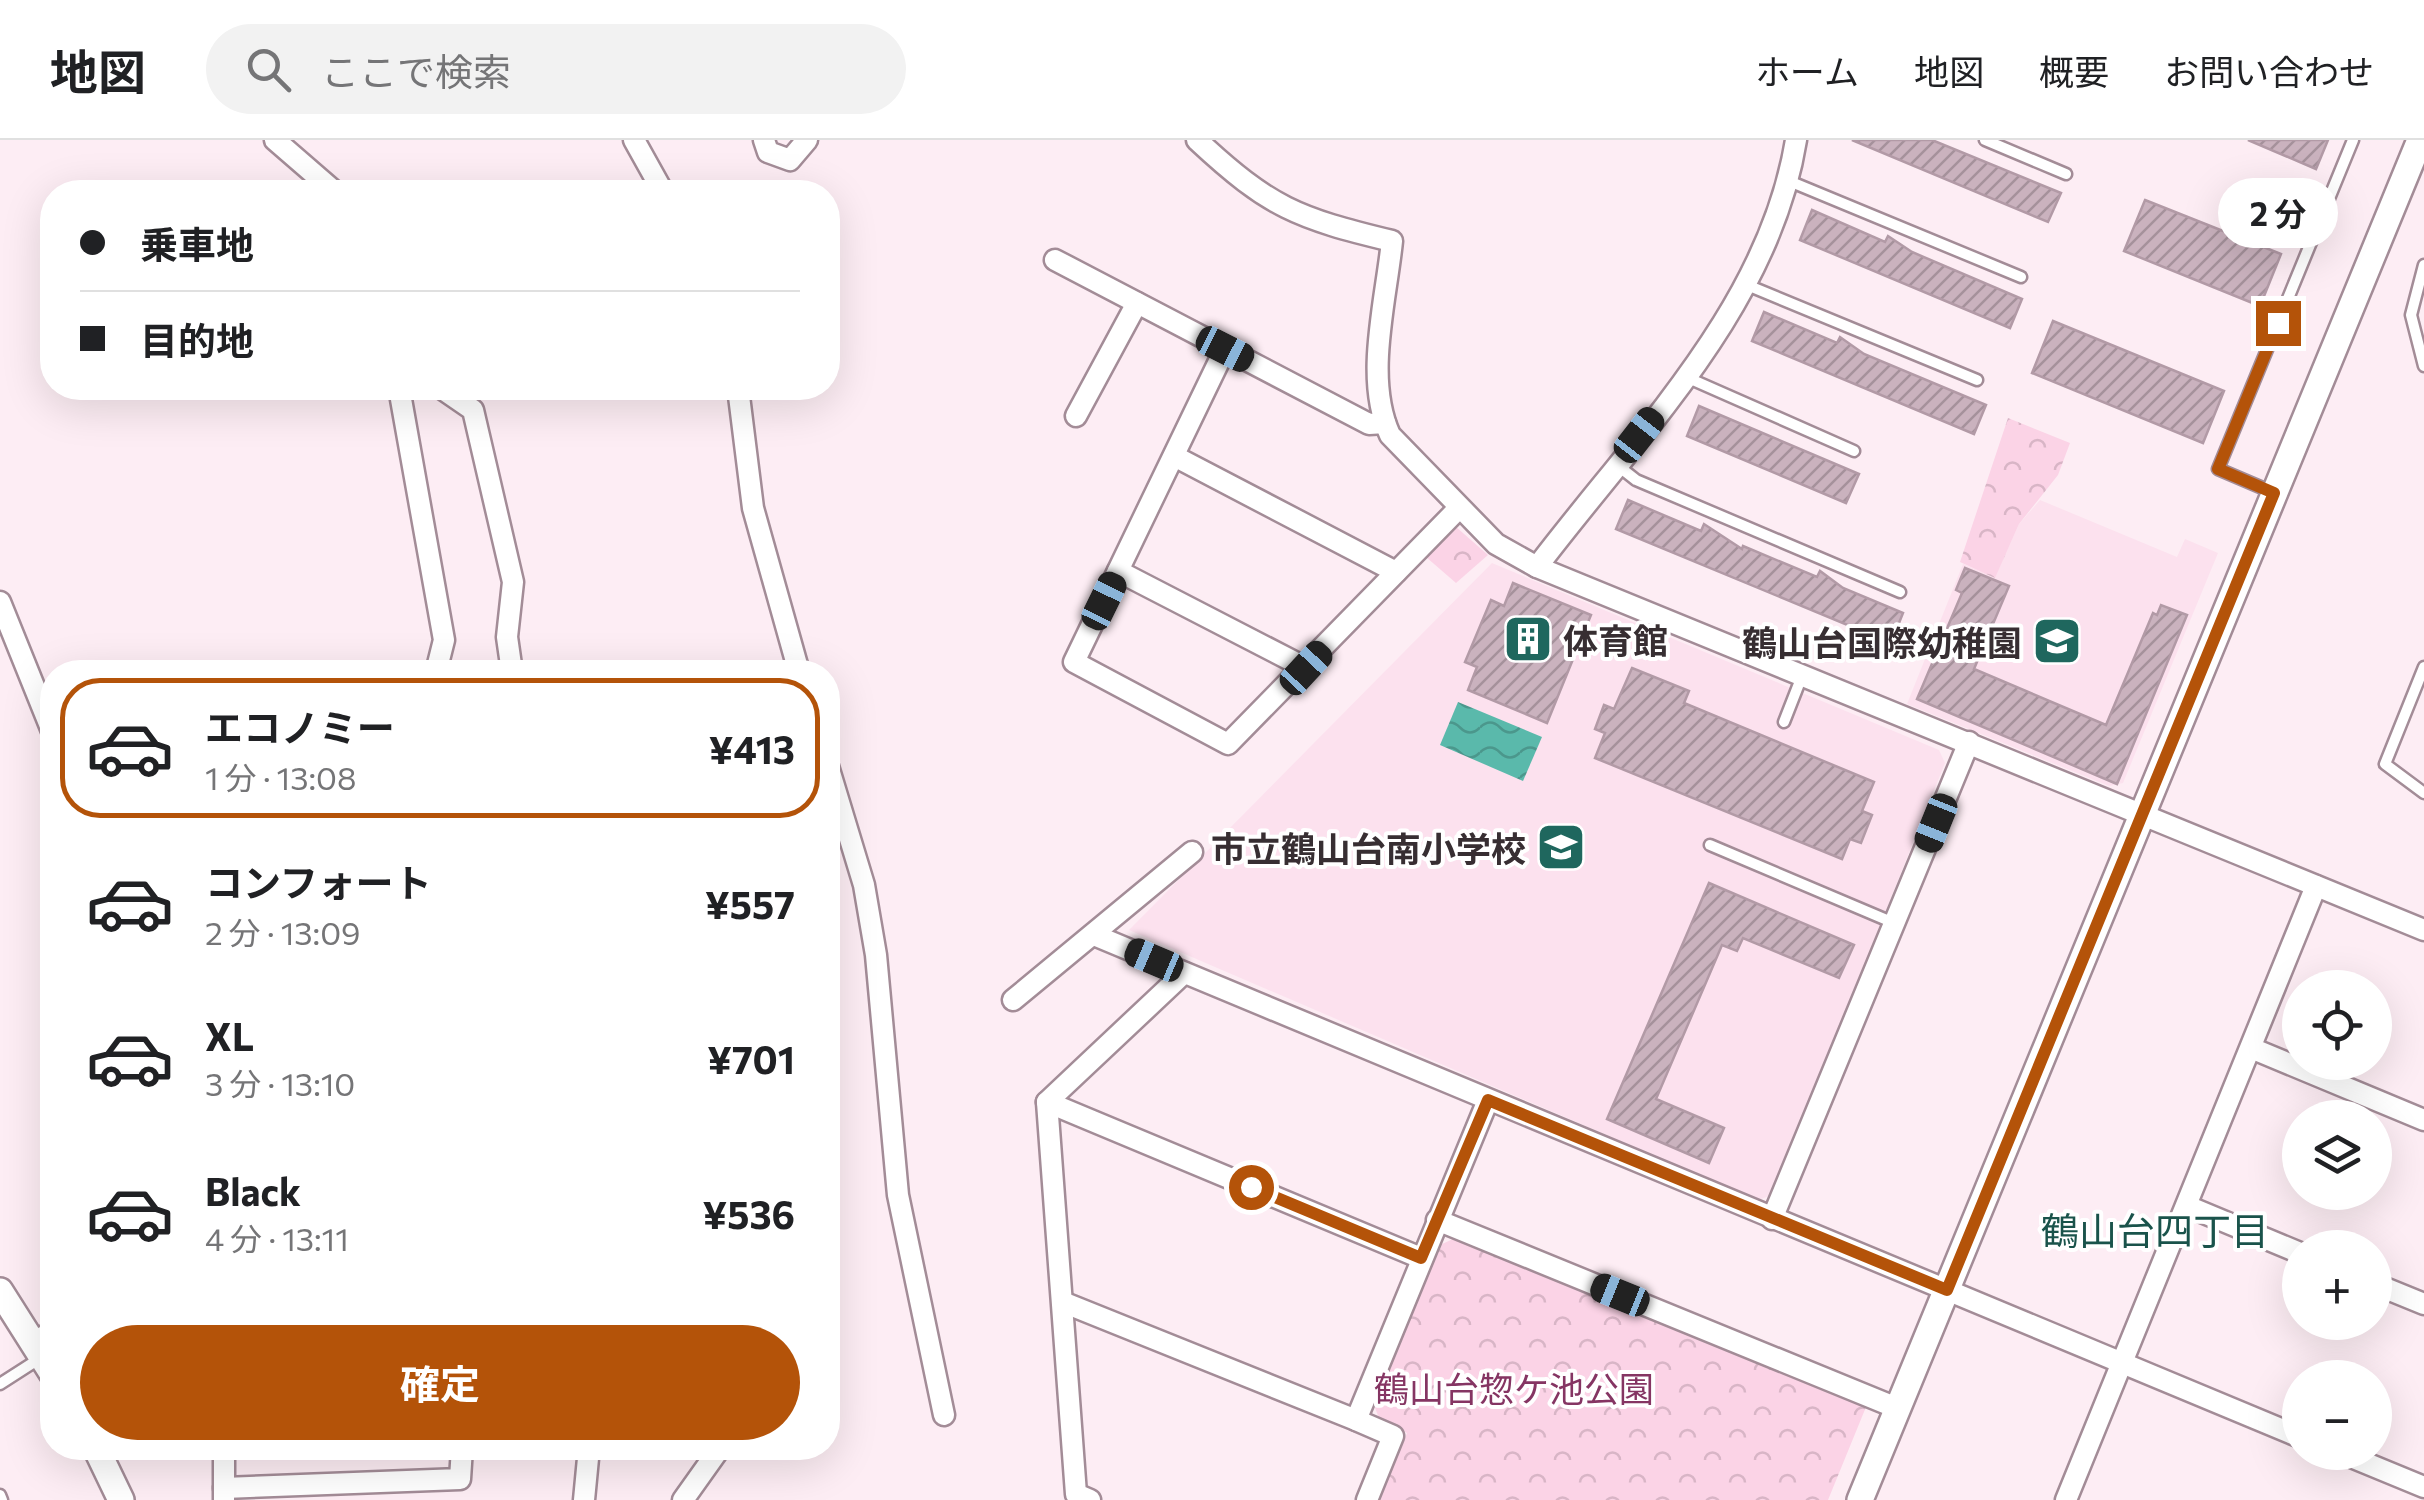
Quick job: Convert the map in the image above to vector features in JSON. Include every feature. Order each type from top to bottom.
[{"type":"street","points":[[275,140],[321,180]]},
{"type":"street","points":[[634,140],[656,180]]},
{"type":"street","points":[[764,140],[768,152],[790,160],[807,140]]},
{"type":"street","points":[[1198,140],[1245,185],[1281,209],[1392,242],[1378,395],[1384,423],[1390,435],[1496,544],[1537,567],[2424,930]]},
{"type":"street","points":[[1537,567],[1685,376],[1747,284],[1790,181],[1796,140]]},
{"type":"street","points":[[1860,1500],[2420,140]]},
{"type":"street","points":[[1055,260],[1369,424],[1384,423]]},
{"type":"street","points":[[1076,416],[1137,303]]},
{"type":"street","points":[[1225,349],[1074,662],[1228,744],[1458,508]]},
{"type":"street","points":[[401,400],[444,640],[439,660]]},
{"type":"street","points":[[458,400],[473,410],[513,582],[508,638],[511,660]]},
{"type":"street","points":[[740,400],[753,508],[796,660]]},
{"type":"street","points":[[1174,456],[1396,572]]},
{"type":"street","points":[[1118,571],[1306,668]]},
{"type":"street","points":[[0,602],[40,701]]},
{"type":"street","points":[[1772,1219],[1969,742]]},
{"type":"street","points":[[840,806],[864,885],[873,937],[888,1047],[898,1195],[944,1415]]},
{"type":"street","points":[[1014,1000],[1192,852]]},
{"type":"street","points":[[2066,1500],[2316,886]]},
{"type":"street","points":[[1094,935],[2282,1430]]},
{"type":"street","points":[[1047,1102],[1184,973]]},
{"type":"street","points":[[2251,1048],[2424,1120]]},
{"type":"street","points":[[1356,1420],[1488,1100]]},
{"type":"street","points":[[1047,1102],[1421,1258]]},
{"type":"street","points":[[1047,1102],[1076,1494],[1090,1500]]},
{"type":"street","points":[[2187,1206],[2282,1246]]},
{"type":"street","points":[[1437,1220],[1897,1408]]},
{"type":"street","points":[[2392,1291],[2424,1304]]},
{"type":"street","points":[[0,1292],[40,1344]]},
{"type":"street","points":[[1064,1304],[1393,1436],[1367,1500]]},
{"type":"street","points":[[102,1460],[121,1500]]},
{"type":"street","points":[[224,1460],[224,1494],[460,1479],[461,1460]]},
{"type":"street","points":[[584,1500],[588,1460]]},
{"type":"street","points":[[683,1500],[711,1460]]},
{"type":"street","points":[[2383,1470],[2424,1487]]},
{"type":"lane","points":[[1986,140],[2066,174]]},
{"type":"lane","points":[[2274,493],[2218,469],[2352,140]]},
{"type":"lane","points":[[1790,181],[2021,276]]},
{"type":"lane","points":[[2424,266],[2411,315],[2424,366]]},
{"type":"lane","points":[[1747,284],[1977,380]]},
{"type":"lane","points":[[1685,376],[1854,451]]},
{"type":"lane","points":[[1616,464],[1636,480],[1900,592]]},
{"type":"lane","points":[[2424,667],[2385,764],[2424,793]]},
{"type":"lane","points":[[1784,722],[1803,675]]},
{"type":"lane","points":[[1710,845],[1894,924]]},
{"type":"lane","points":[[0,1384],[40,1355]]},
{"type":"shaded area","name":"鶴山台国際幼稚園","points":[[2040,500],[2177,557],[2185,539],[2218,553],[2123,783],[2109,786],[1907,704],[1963,564],[1995,577],[2019,524]]},
{"type":"shaded area","name":"市立鶴山台南小学校","points":[[1492,563],[1939,750],[1945,763],[1772,1195],[1758,1200],[1129,930]]},
{"type":"green space","points":[[2008,418],[2070,443],[2058,475],[2019,524],[1995,578],[1960,562]]},
{"type":"green space","points":[[1455,526],[1488,555],[1456,583],[1426,557]]},
{"type":"green space","name":"鶴山台惣ケ池公園","points":[[1453,1239],[1866,1407],[1828,1500],[1380,1500],[1407,1433],[1380,1421],[1374,1405],[1440,1245]]},
{"type":"water","points":[[1458,702],[1542,737],[1523,781],[1440,745]]},
{"type":"building","points":[[1852,140],[1932,140],[2061,193],[2048,222]]},
{"type":"building","points":[[2248,140],[2328,140],[2316,169]]},
{"type":"building","points":[[2145,200],[2281,254],[2260,306],[2124,251]]},
{"type":"building","points":[[1812,210],[1885,242],[1888,236],[1912,252],[2022,299],[2010,328],[1800,240]]},
{"type":"building","points":[[1764,312],[1837,343],[1840,337],[1864,354],[1986,405],[1974,434],[1752,341]]},
{"type":"building","points":[[2053,321],[2224,391],[2203,443],[2032,373]]},
{"type":"building","points":[[1699,406],[1859,474],[1846,503],[1687,436]]},
{"type":"building","points":[[1628,500],[1701,531],[1704,524],[1742,549],[1743,546],[1817,577],[1820,571],[1843,588],[1903,613],[1891,643],[1616,529]]},
{"type":"building","points":[[1965,568],[2009,586],[1974,669],[2106,725],[2153,613],[2157,615],[2161,605],[2187,615],[2117,784],[1917,699],[1962,593],[1956,590]]},
{"type":"building","name":"体育館","points":[[1513,583],[1591,615],[1547,723],[1468,690],[1477,667],[1465,662],[1491,600],[1504,606]]},
{"type":"building","points":[[1632,668],[1689,691],[1684,703],[1874,782],[1862,811],[1872,815],[1861,843],[1850,839],[1842,859],[1595,758],[1605,733],[1595,729],[1604,705],[1614,709]]},
{"type":"building","points":[[1709,883],[1854,945],[1839,978],[1743,938],[1737,951],[1722,945],[1656,1099],[1724,1128],[1709,1163],[1607,1119]]},
{"type":"place","name":"体育館","points":[[1528,639]]},
{"type":"place","name":"鶴山台国際幼稚園","points":[[2057,641]]},
{"type":"place","name":"市立鶴山台南小学校","points":[[1561,847]]},
{"type":"district","name":"鶴山台四丁目","points":[[2155,1229]]},
{"type":"route","points":[[1251,1187],[1421,1258],[1488,1100],[1947,1290],[2274,493],[2218,469],[2278,323]]}]
